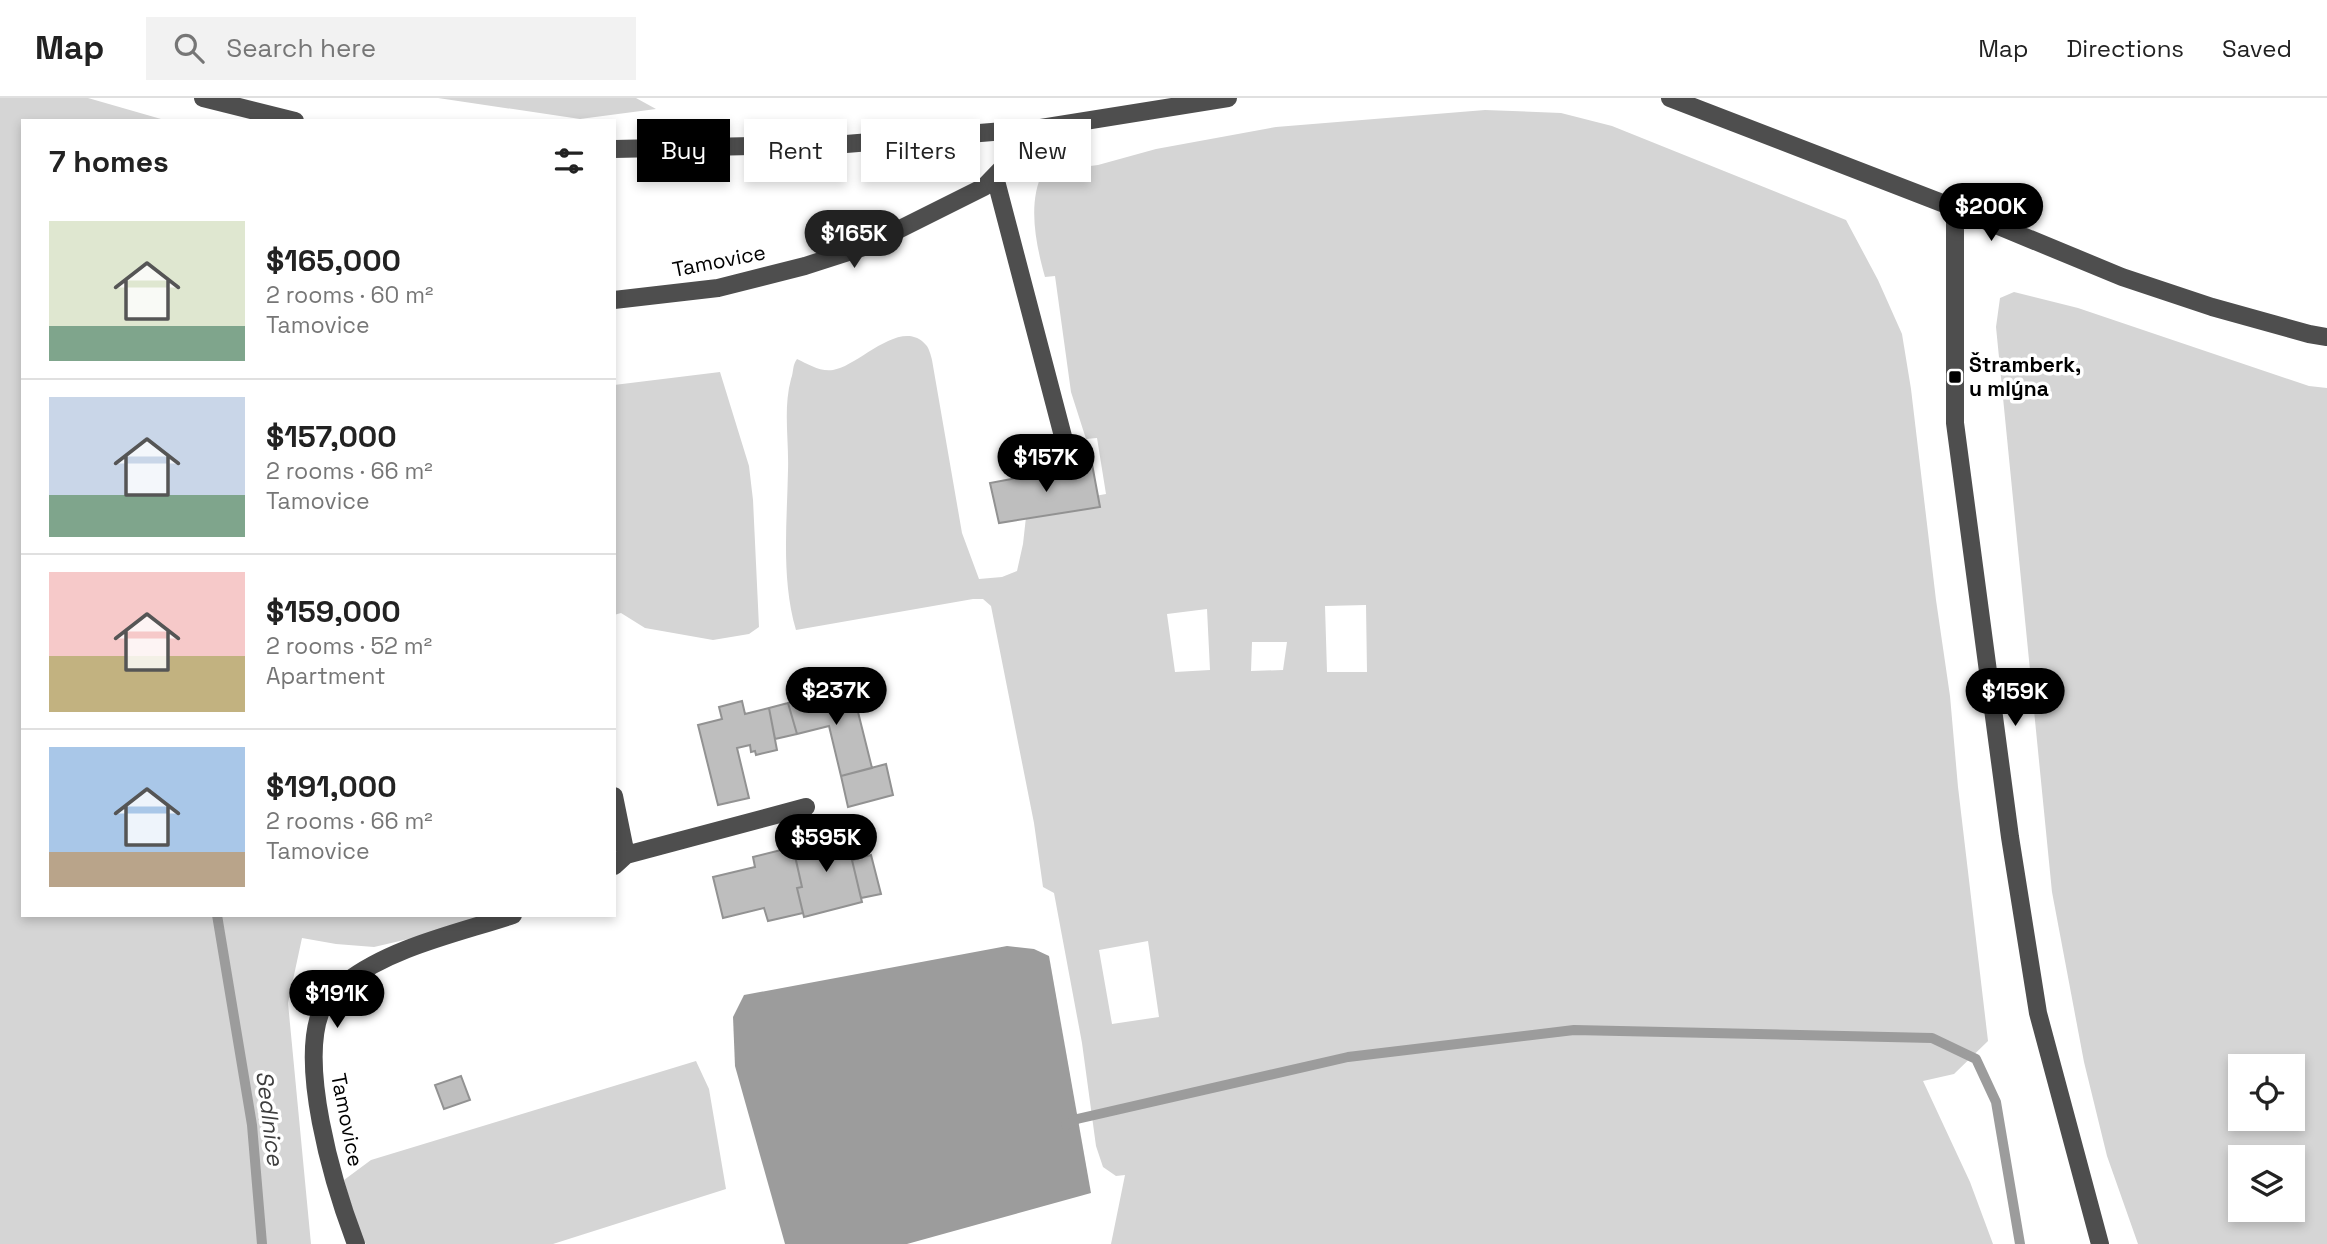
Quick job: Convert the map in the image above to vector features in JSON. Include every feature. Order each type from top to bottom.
[{"type":"street","points":[[203,98],[288,119]]},
{"type":"street","points":[[1091,120],[1228,98]]},
{"type":"street","points":[[1670,98],[1955,208],[2122,277],[2212,307],[2327,337]]},
{"type":"street","points":[[616,149],[846,144],[994,132]]},
{"type":"street","name":"Tamovice","points":[[616,300],[718,288],[805,266],[863,247],[984,187],[994,178]]},
{"type":"street","points":[[996,182],[1070,463]]},
{"type":"street","points":[[1955,208],[1955,423],[2010,836],[2038,1013],[2100,1244]]},
{"type":"street","points":[[616,818],[620,861],[807,807]]},
{"type":"street","name":"Tamovice","points":[[356,1244],[344,1213],[313,1073],[315,1035],[326,1001],[345,983],[374,965],[418,946],[507,917]]},
{"type":"shaded area","points":[[0,98],[88,98],[161,119],[21,119],[21,917],[487,917],[443,931],[374,947],[302,938],[288,1003],[311,1244],[0,1244]]},
{"type":"shaded area","points":[[438,98],[636,98],[656,109],[580,119]]},
{"type":"shaded area","points":[[1485,110],[1561,113],[1612,126],[1846,220],[1878,280],[1902,334],[1950,696],[1988,1041],[1954,1074],[1923,1081],[1970,1182],[1993,1244],[1111,1244],[1125,1175],[1116,1176],[1103,1167],[1096,1146],[1082,1043],[1054,893],[1043,887],[1034,823],[991,606],[983,599],[973,599],[796,630],[787,571],[787,413],[789,390],[797,359],[819,369],[833,370],[892,339],[904,336],[916,338],[926,345],[932,360],[962,533],[979,579],[1002,577],[1017,571],[1027,508],[1106,494],[1097,438],[1086,439],[1071,392],[1055,276],[1045,277],[1039,251],[1034,210],[1038,184],[1091,182],[1091,166],[1156,149],[1276,127]],"holes":[[[1366,605],[1367,672],[1327,672],[1325,606]],[[1207,609],[1210,670],[1175,672],[1167,614]],[[1252,642],[1287,642],[1283,670],[1251,671]],[[1148,941],[1159,1017],[1112,1024],[1099,950]]]},
{"type":"shaded area","points":[[2014,292],[2078,308],[2309,386],[2327,388],[2327,1244],[2138,1244],[2107,1156],[2084,1062],[2052,892],[1996,327],[2000,298]]},
{"type":"shaded area","points":[[720,372],[749,466],[753,500],[759,627],[749,634],[713,640],[645,628],[621,613],[616,614],[616,385]]},
{"type":"shaded area","points":[[1007,946],[1034,949],[1049,956],[1091,1193],[907,1244],[785,1244],[735,1066],[733,1017],[744,995]]},
{"type":"shaded area","points":[[696,1061],[709,1089],[726,1189],[553,1244],[366,1244],[361,1238],[344,1180],[371,1160]]},
{"type":"building","points":[[1092,464],[1100,507],[999,523],[990,483]]},
{"type":"building","points":[[852,688],[872,768],[841,776],[829,726],[797,734],[788,703]]},
{"type":"building","points":[[742,701],[745,714],[769,708],[777,750],[756,755],[755,751],[751,752],[750,745],[737,748],[749,798],[718,805],[698,725],[722,719],[719,707]]},
{"type":"building","points":[[788,703],[797,734],[775,739],[769,708]]},
{"type":"building","points":[[886,764],[893,795],[848,807],[841,776]]},
{"type":"building","points":[[845,831],[862,902],[804,917],[797,888],[802,887],[792,843]]},
{"type":"building","points":[[793,847],[802,887],[797,888],[803,913],[768,921],[764,908],[723,918],[713,877],[755,867],[753,857]]},
{"type":"building","points":[[871,855],[881,894],[861,898],[852,860]]},
{"type":"building","points":[[461,1076],[470,1100],[444,1109],[435,1085]]},
{"type":"waterway","name":"Sedlnice","points":[[217,917],[252,1125],[262,1244]]},
{"type":"waterway","points":[[1066,1125],[1077,1119],[1348,1057],[1574,1030],[1932,1038],[1976,1059],[1996,1102],[2020,1244]]},
{"type":"place","name":"Štramberk, u mlýna","points":[[1955,377]]}]
